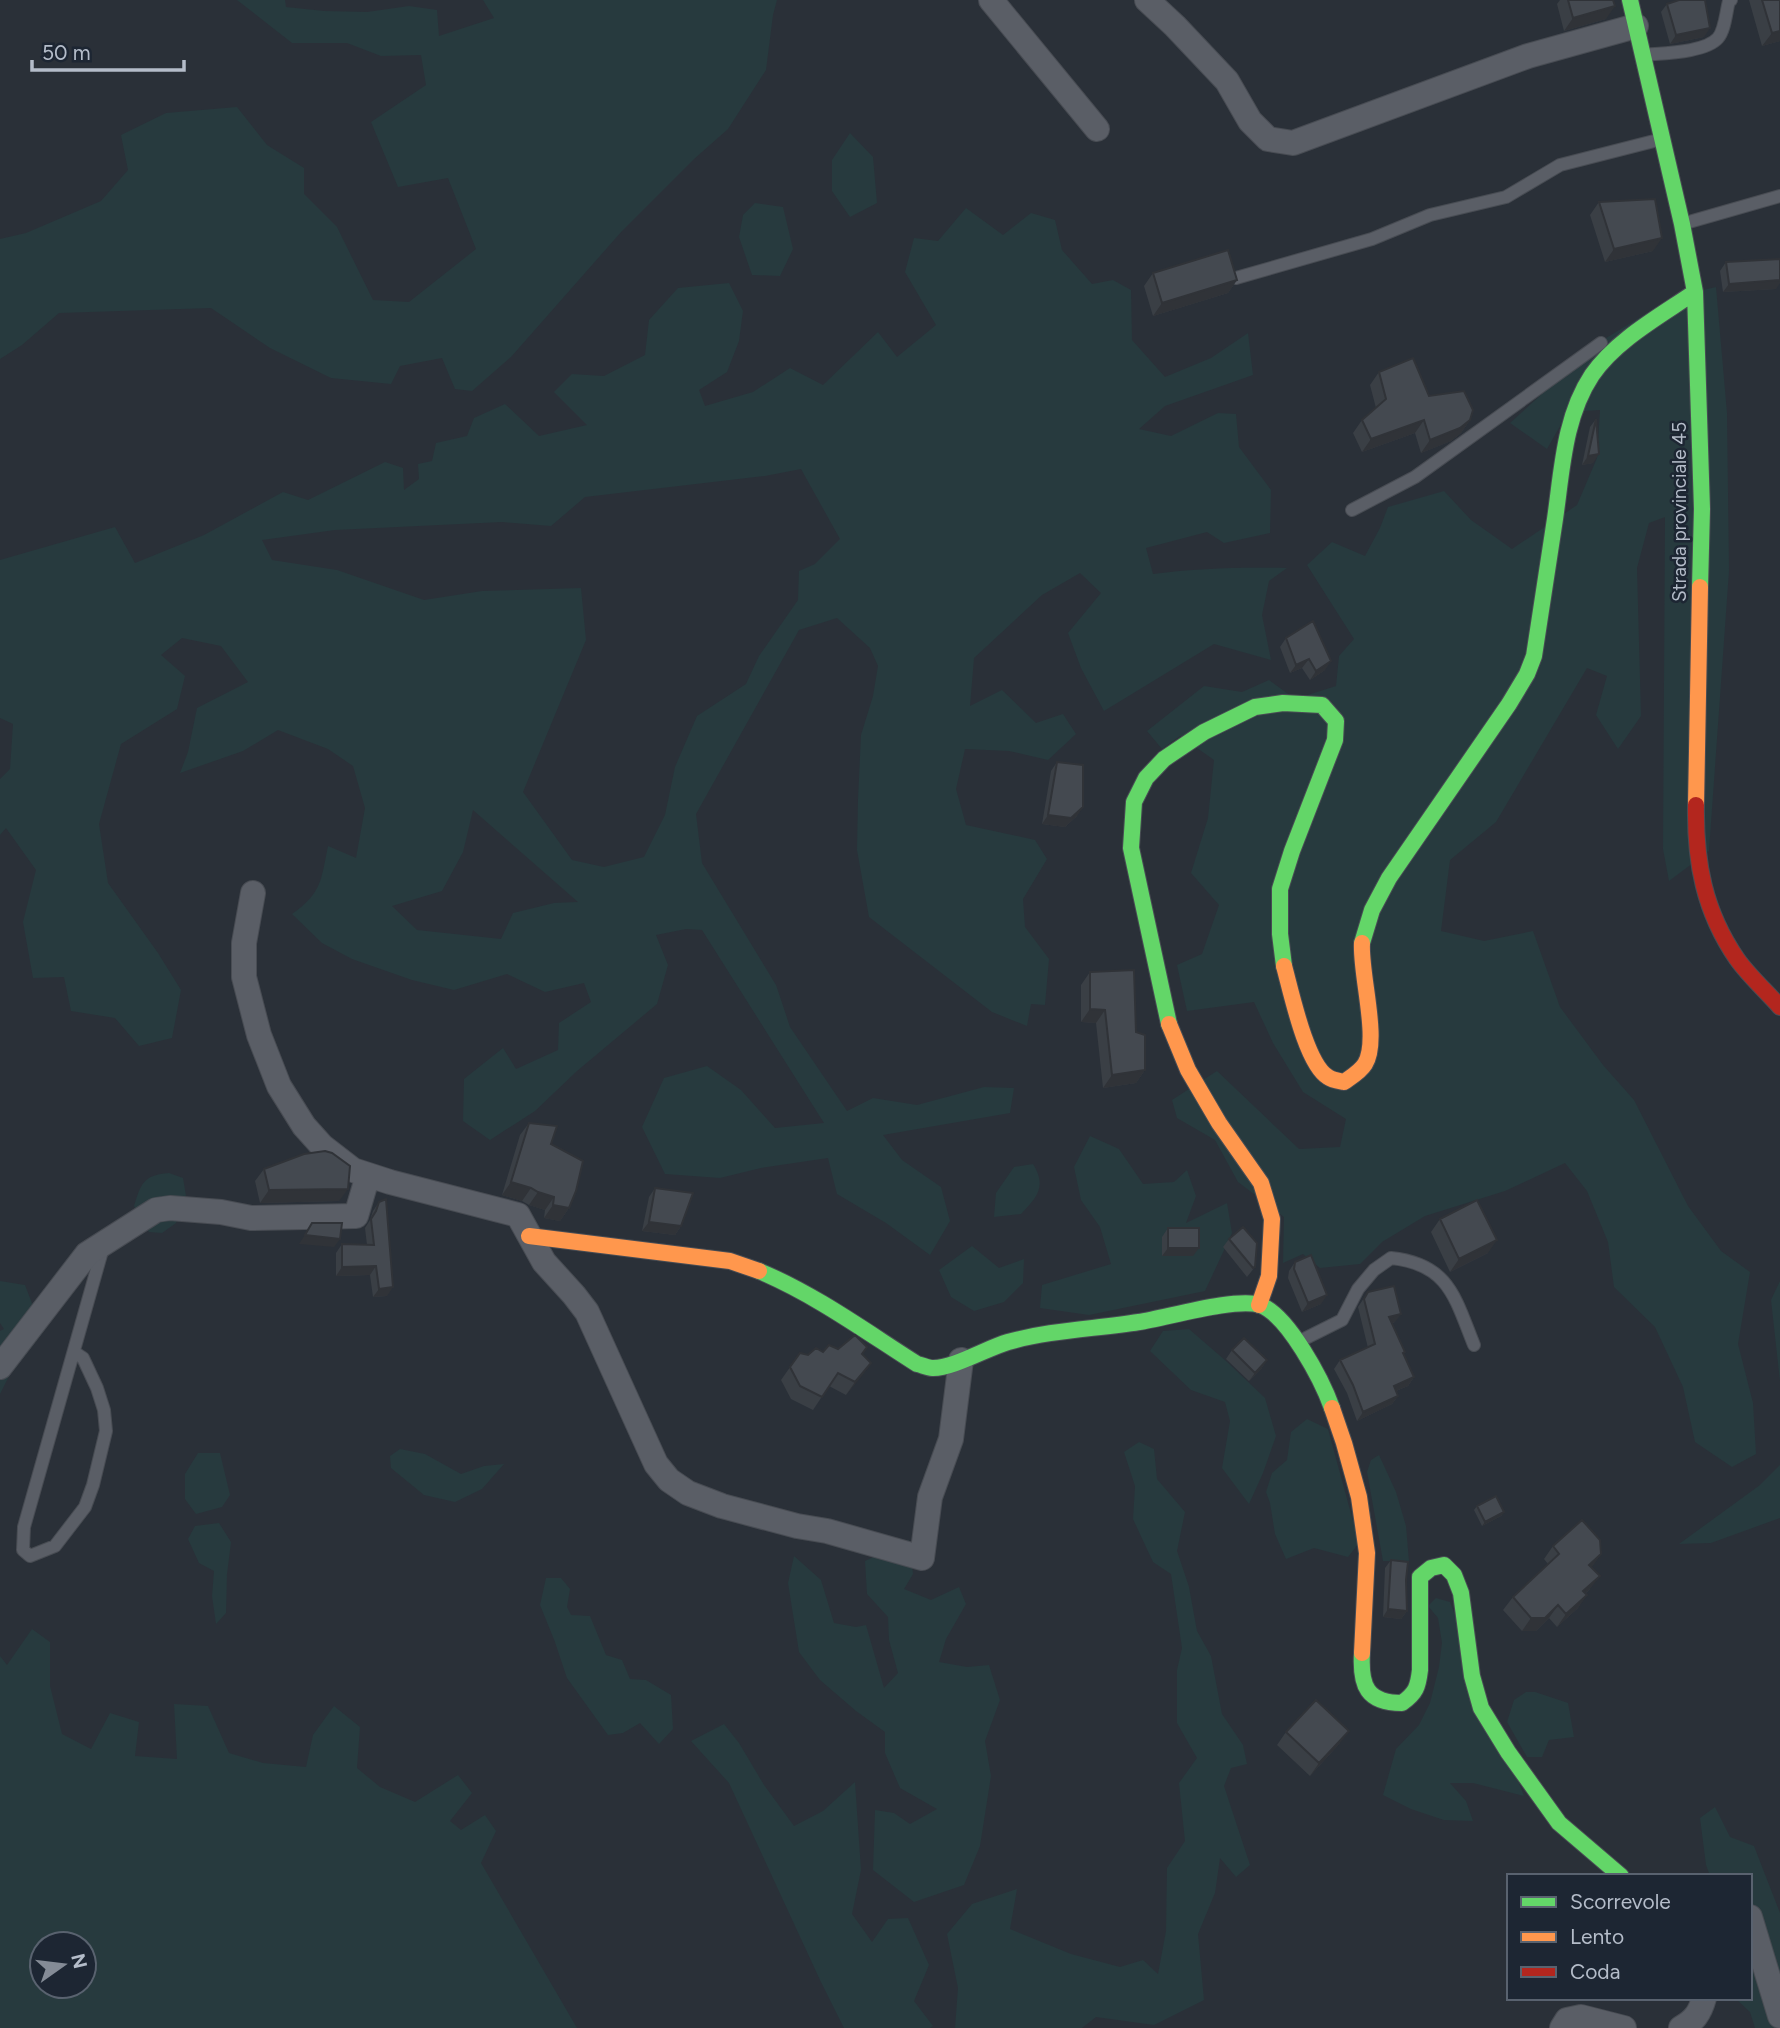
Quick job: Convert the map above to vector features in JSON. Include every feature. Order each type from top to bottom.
[{"type":"street","points":[[991,0],[1097,129]]},
{"type":"street","points":[[1147,0],[1227,81],[1250,121],[1268,139],[1293,143],[1528,56],[1636,26]]},
{"type":"street","name":"Strada provinciale 45","points":[[1629,0],[1682,224],[1695,292],[1702,509],[1696,816],[1698,863],[1719,929],[1738,960],[1780,1007]]},
{"type":"street","points":[[1259,1305],[1269,1276],[1272,1219],[1261,1183],[1219,1123],[1188,1070],[1167,1017],[1131,848],[1134,802],[1146,778],[1164,759],[1204,732],[1255,707],[1283,703],[1322,705],[1336,721],[1335,740],[1280,889],[1280,934],[1282,958],[1302,1032],[1312,1056],[1327,1077],[1344,1082],[1357,1073],[1366,1062],[1370,1040],[1362,972],[1362,944],[1368,920],[1384,886],[1509,704],[1531,665],[1567,439],[1581,397],[1592,375],[1611,354],[1649,323],[1695,292]]},
{"type":"street","points":[[253,893],[244,943],[244,977],[258,1035],[279,1086],[304,1126],[322,1146],[353,1170],[518,1215],[544,1262],[587,1312],[656,1464],[668,1480],[688,1493],[722,1506],[827,1531],[922,1558],[930,1497],[951,1439],[961,1360]]},
{"type":"street","points":[[0,1367],[87,1254],[156,1210],[170,1208],[221,1212],[251,1218],[356,1216],[368,1175]]},
{"type":"street","points":[[529,1236],[730,1261],[754,1267],[787,1282],[917,1364],[933,1368],[1005,1343],[1041,1334],[1140,1322],[1233,1304],[1259,1305],[1279,1318],[1297,1342],[1329,1400],[1344,1443],[1359,1497],[1367,1553],[1361,1664],[1370,1696],[1384,1704],[1402,1703],[1415,1691],[1421,1671],[1418,1592],[1420,1577],[1431,1568],[1444,1565],[1454,1575],[1461,1593],[1472,1676],[1481,1708],[1508,1752],[1559,1824],[1619,1874]]},
{"type":"street","points":[[1752,1924],[1780,2016]]},
{"type":"street","points":[[1681,2028],[1700,2012],[1703,2000]]},
{"type":"street","points":[[1562,2028],[1567,2020],[1581,2017],[1625,2028]]},
{"type":"lane","points":[[1643,55],[1706,46],[1718,39],[1731,0]]},
{"type":"lane","points":[[1236,278],[1372,239],[1430,215],[1507,197],[1560,165],[1662,139]]},
{"type":"lane","points":[[1682,224],[1780,196]]},
{"type":"lane","points":[[1352,510],[1415,477],[1636,317],[1695,292]]},
{"type":"lane","points":[[74,1352],[83,1358],[97,1388],[104,1410],[106,1431],[85,1507],[55,1546],[30,1556],[23,1550],[24,1527],[105,1241]]},
{"type":"lane","points":[[1297,1342],[1342,1320],[1357,1289],[1374,1270],[1391,1258],[1409,1260],[1430,1269],[1447,1284],[1474,1345]]},
{"type":"green space","points":[[237,0],[285,0],[286,7],[324,11],[367,12],[409,6],[437,10],[439,36],[494,18],[483,0],[777,0],[766,70],[728,129],[622,231],[511,357],[472,391],[455,389],[442,358],[400,366],[391,384],[331,378],[270,348],[211,308],[59,313],[22,345],[0,359],[0,239],[26,233],[101,201],[128,170],[121,135],[166,113],[237,107],[267,145],[304,168],[304,194],[337,227],[373,300],[409,302],[476,249],[448,178],[398,187],[371,122],[426,85],[421,55],[381,56],[347,43],[292,43]]},
{"type":"green space","points":[[850,133],[873,157],[877,203],[850,217],[832,191],[832,160]]},
{"type":"green space","points":[[755,203],[783,207],[793,249],[780,276],[752,275],[739,237],[743,215]]},
{"type":"green space","points":[[966,208],[1003,235],[1031,213],[1055,220],[1062,250],[1092,284],[1113,280],[1131,290],[1132,340],[1165,377],[1211,358],[1248,333],[1253,375],[1165,406],[1139,429],[1171,436],[1218,413],[1236,414],[1239,447],[1271,490],[1270,533],[1224,543],[1207,532],[1146,548],[1153,574],[1220,568],[1287,568],[1269,581],[1262,615],[1271,660],[1214,644],[1104,711],[1081,668],[1068,633],[1101,593],[1080,573],[1042,595],[974,658],[970,706],[1002,690],[1036,723],[1063,714],[1076,734],[1048,760],[1009,751],[965,749],[956,789],[966,825],[1035,840],[1047,859],[1023,899],[1025,927],[1049,959],[1045,1005],[1031,1004],[1027,1026],[992,1012],[869,917],[857,850],[858,799],[861,735],[873,696],[878,666],[870,648],[837,618],[799,630],[696,814],[702,863],[776,985],[790,1027],[847,1111],[873,1098],[917,1105],[984,1087],[1014,1088],[1010,1113],[883,1135],[902,1160],[941,1187],[950,1221],[930,1255],[886,1223],[837,1194],[828,1158],[761,1168],[720,1178],[665,1174],[642,1127],[664,1078],[707,1066],[741,1090],[775,1128],[824,1123],[702,930],[686,929],[656,935],[668,965],[657,1004],[577,1071],[535,1111],[490,1140],[463,1121],[464,1079],[503,1048],[516,1069],[558,1050],[559,1023],[591,1002],[584,983],[545,992],[507,974],[454,990],[412,980],[352,959],[322,943],[292,914],[309,899],[319,885],[328,846],[356,858],[365,808],[353,766],[328,749],[278,730],[243,751],[180,773],[188,752],[197,708],[248,682],[221,646],[182,638],[161,655],[185,676],[177,709],[121,744],[99,824],[108,883],[181,990],[172,1038],[139,1046],[115,1018],[71,1011],[64,977],[33,978],[23,922],[36,870],[6,828],[0,835],[0,779],[10,769],[13,724],[0,718],[0,560],[115,527],[135,563],[204,535],[283,492],[308,500],[385,462],[403,468],[404,490],[419,479],[418,464],[432,461],[436,443],[467,436],[474,418],[505,404],[539,436],[587,425],[554,392],[572,374],[604,376],[645,355],[649,320],[678,288],[729,283],[743,311],[739,341],[727,372],[699,390],[705,406],[753,392],[790,368],[823,385],[878,332],[897,357],[936,325],[905,272],[914,238],[938,241]],"holes":[[[801,469],[840,539],[815,564],[799,571],[798,600],[759,656],[746,684],[697,716],[675,767],[665,815],[644,857],[604,867],[572,860],[523,792],[586,640],[581,588],[482,591],[424,600],[337,570],[272,560],[262,540],[335,530],[502,522],[551,526],[585,497],[765,476]],[[473,810],[578,902],[554,903],[513,913],[501,939],[417,930],[392,906],[442,891],[463,852]]]},
{"type":"green space","points":[[1716,287],[1727,413],[1729,571],[1709,851],[1669,881],[1663,849],[1665,517],[1649,523],[1637,568],[1641,716],[1618,749],[1596,715],[1607,676],[1587,668],[1496,822],[1450,860],[1441,931],[1484,941],[1533,931],[1560,1007],[1603,1065],[1634,1100],[1688,1206],[1721,1251],[1750,1272],[1738,1344],[1753,1403],[1756,1454],[1732,1467],[1695,1442],[1683,1387],[1655,1327],[1614,1287],[1608,1242],[1587,1191],[1565,1163],[1505,1191],[1425,1216],[1382,1242],[1360,1264],[1320,1268],[1303,1254],[1283,1263],[1284,1217],[1238,1182],[1215,1140],[1177,1118],[1172,1100],[1217,1071],[1299,1149],[1340,1147],[1346,1119],[1303,1092],[1273,1043],[1254,1002],[1187,1011],[1177,965],[1202,954],[1219,905],[1191,873],[1208,818],[1214,760],[1180,736],[1162,749],[1147,731],[1204,686],[1242,692],[1269,680],[1295,699],[1336,686],[1339,656],[1354,639],[1307,565],[1332,542],[1365,556],[1388,507],[1444,491],[1471,520],[1512,549],[1577,505],[1597,458],[1600,410],[1568,412],[1547,449],[1510,423],[1598,343],[1673,297]]},
{"type":"green space","points":[[1090,1136],[1119,1149],[1143,1184],[1174,1182],[1187,1170],[1196,1196],[1186,1223],[1227,1203],[1232,1233],[1205,1291],[1089,1315],[1040,1308],[1042,1285],[1111,1264],[1100,1227],[1081,1200],[1074,1167]]},
{"type":"green space","points":[[1033,1164],[1040,1185],[1032,1202],[1021,1214],[994,1217],[996,1193],[1014,1167]]},
{"type":"green space","points":[[169,1173],[183,1178],[186,1196],[176,1223],[162,1233],[149,1232],[134,1206],[136,1198],[144,1182],[154,1176]]},
{"type":"green space","points":[[972,1246],[999,1268],[1024,1259],[1023,1283],[1004,1302],[974,1311],[951,1297],[939,1270]]},
{"type":"green space","points":[[0,1281],[25,1285],[43,1332],[9,1376],[0,1394],[0,1331],[4,1329],[0,1323]]},
{"type":"green space","points":[[1780,1281],[1780,1381],[1771,1300]]},
{"type":"green space","points":[[1189,1329],[1265,1398],[1276,1436],[1249,1504],[1222,1468],[1230,1421],[1225,1402],[1191,1390],[1150,1351],[1163,1331]]},
{"type":"green space","points":[[1307,1419],[1328,1429],[1359,1543],[1348,1557],[1314,1548],[1286,1559],[1275,1534],[1266,1492],[1272,1473],[1287,1460],[1291,1432]]},
{"type":"green space","points":[[1139,1442],[1154,1449],[1157,1479],[1185,1512],[1177,1551],[1189,1587],[1197,1631],[1211,1656],[1222,1714],[1243,1745],[1247,1764],[1231,1768],[1224,1786],[1250,1865],[1236,1877],[1220,1858],[1215,1893],[1198,1934],[1204,2000],[1154,2025],[1096,2017],[1082,2028],[955,2028],[958,1988],[947,1934],[972,1904],[1017,1889],[1010,1929],[1071,1954],[1120,1967],[1143,1960],[1158,1974],[1166,1931],[1167,1868],[1185,1841],[1179,1783],[1197,1758],[1177,1723],[1177,1670],[1182,1648],[1171,1574],[1153,1562],[1133,1519],[1135,1486],[1124,1452]]},
{"type":"green space","points":[[400,1449],[425,1454],[461,1474],[484,1466],[504,1464],[482,1489],[455,1502],[424,1495],[391,1468],[390,1456]]},
{"type":"green space","points":[[198,1453],[220,1453],[230,1495],[222,1507],[196,1514],[185,1499],[185,1474]]},
{"type":"green space","points":[[1379,1455],[1396,1492],[1406,1526],[1409,1561],[1383,1561],[1367,1472],[1371,1460]]},
{"type":"green space","points":[[1780,1465],[1780,1518],[1711,1543],[1679,1544],[1760,1485]]},
{"type":"green space","points":[[219,1523],[231,1542],[226,1613],[216,1624],[212,1596],[214,1571],[199,1563],[188,1539],[195,1526]]},
{"type":"green space","points":[[909,1540],[913,1574],[904,1589],[931,1600],[959,1587],[966,1604],[946,1639],[939,1662],[967,1667],[989,1665],[1000,1700],[985,1741],[991,1776],[980,1846],[964,1885],[914,1902],[873,1870],[875,1810],[894,1813],[910,1824],[937,1809],[900,1788],[885,1753],[885,1732],[820,1680],[799,1652],[788,1583],[794,1556],[821,1580],[834,1623],[856,1627],[866,1625],[884,1688],[898,1673],[889,1640],[888,1617],[867,1594],[865,1561]]},
{"type":"green space","points":[[546,1578],[561,1578],[570,1589],[567,1607],[571,1615],[590,1616],[606,1655],[622,1660],[630,1679],[646,1680],[671,1695],[673,1729],[659,1744],[640,1723],[623,1733],[608,1735],[567,1678],[540,1605]]},
{"type":"green space","points":[[1436,1598],[1450,1602],[1524,1796],[1473,1783],[1450,1783],[1466,1801],[1473,1821],[1444,1820],[1411,1809],[1383,1795],[1396,1749],[1419,1725],[1430,1703],[1442,1643],[1438,1618],[1428,1606]]},
{"type":"green space","points":[[32,1629],[50,1642],[50,1686],[62,1734],[91,1749],[110,1713],[139,1722],[135,1756],[177,1759],[174,1704],[208,1706],[229,1753],[263,1763],[306,1767],[313,1735],[334,1706],[360,1727],[357,1768],[380,1787],[415,1802],[458,1775],[472,1793],[450,1821],[461,1830],[485,1815],[496,1831],[481,1863],[577,2028],[0,2028],[0,1656],[7,1665]]},
{"type":"green space","points":[[1526,1692],[1535,1692],[1568,1703],[1574,1737],[1549,1740],[1542,1757],[1527,1757],[1507,1722],[1514,1700]]},
{"type":"green space","points":[[724,1724],[794,1826],[823,1811],[855,1782],[861,1870],[852,1914],[872,1942],[888,1919],[908,1918],[929,1965],[914,2001],[933,2026],[844,2028],[729,1783],[691,1741]]},
{"type":"green space","points":[[1715,1807],[1730,1837],[1754,1846],[1780,1913],[1780,2028],[1755,2028],[1750,2012],[1737,2000],[1752,2000],[1752,1874],[1709,1874],[1700,1818]]},
{"type":"building","points":[[1568,0],[1613,0],[1615,6],[1573,18]]},
{"type":"building","points":[[1679,0],[1705,0],[1710,28],[1676,35],[1667,4]]},
{"type":"building","points":[[1762,0],[1780,0],[1780,31],[1772,33]]},
{"type":"building","points":[[1655,199],[1662,238],[1614,249],[1599,202]]},
{"type":"building","points":[[1228,250],[1237,280],[1162,303],[1153,273]]},
{"type":"building","points":[[1780,259],[1780,280],[1729,284],[1726,262]]},
{"type":"building","points":[[1413,358],[1429,396],[1464,391],[1473,410],[1470,420],[1460,428],[1430,440],[1424,420],[1371,439],[1362,420],[1386,399],[1379,372]]},
{"type":"building","points":[[1596,419],[1599,454],[1588,456]]},
{"type":"building","points":[[1313,621],[1331,661],[1316,671],[1309,659],[1296,665],[1286,638]]},
{"type":"building","points":[[1057,762],[1083,765],[1083,807],[1071,818],[1048,815]]},
{"type":"building","points":[[1134,970],[1136,1032],[1145,1035],[1145,1070],[1112,1075],[1105,1010],[1090,1009],[1090,972]]},
{"type":"building","points":[[529,1123],[557,1126],[551,1144],[583,1161],[569,1208],[553,1205],[554,1197],[511,1182]]},
{"type":"building","points":[[325,1151],[350,1166],[348,1189],[269,1190],[264,1169],[304,1154]]},
{"type":"building","points":[[655,1188],[693,1193],[681,1226],[649,1222]]},
{"type":"building","points":[[386,1199],[393,1287],[379,1289],[376,1266],[342,1267],[342,1244],[374,1245],[371,1219],[379,1202]]},
{"type":"building","points":[[1477,1200],[1497,1240],[1459,1259],[1440,1219]]},
{"type":"building","points":[[312,1223],[342,1223],[340,1239],[305,1235]]},
{"type":"building","points":[[1243,1227],[1257,1243],[1253,1268],[1229,1239]]},
{"type":"building","points":[[1168,1228],[1199,1228],[1199,1248],[1168,1248]]},
{"type":"building","points":[[1311,1255],[1327,1295],[1308,1303],[1294,1269],[1295,1262]]},
{"type":"building","points":[[1394,1286],[1401,1314],[1389,1317],[1414,1377],[1394,1386],[1398,1396],[1363,1412],[1340,1360],[1375,1344],[1364,1299],[1368,1292]]},
{"type":"building","points":[[855,1335],[867,1347],[862,1354],[871,1363],[855,1382],[838,1373],[822,1397],[800,1386],[790,1367],[800,1353],[808,1355],[816,1348],[823,1352],[829,1345],[838,1349]]},
{"type":"building","points":[[1244,1338],[1267,1360],[1255,1373],[1232,1350]]},
{"type":"building","points":[[1496,1496],[1504,1512],[1485,1522],[1477,1506]]},
{"type":"building","points":[[1582,1520],[1600,1540],[1601,1554],[1589,1565],[1600,1576],[1583,1591],[1587,1595],[1566,1614],[1558,1605],[1545,1618],[1531,1618],[1513,1597],[1559,1554],[1553,1546]]},
{"type":"building","points":[[1391,1560],[1408,1562],[1407,1611],[1388,1609]]},
{"type":"building","points":[[1316,1700],[1349,1731],[1319,1763],[1286,1732]]},
{"type":"traffic: fast","points":[[1630,0],[1695,292],[1702,509],[1700,587]]},
{"type":"traffic: fast","points":[[1362,943],[1372,910],[1389,878],[1527,674],[1534,656],[1566,445],[1575,408],[1583,391],[1592,375],[1613,351],[1639,329],[1695,292]]},
{"type":"traffic: fast","points":[[1169,1024],[1131,848],[1134,802],[1146,778],[1164,759],[1204,732],[1255,707],[1283,703],[1322,705],[1336,721],[1335,740],[1280,889],[1280,934],[1284,966]]},
{"type":"traffic: fast","points":[[759,1271],[820,1302],[917,1364],[932,1368],[949,1365],[1008,1342],[1040,1335],[1139,1322],[1218,1306],[1249,1303],[1260,1305],[1282,1321],[1303,1350],[1332,1408]]},
{"type":"traffic: fast","points":[[1362,1653],[1362,1675],[1373,1696],[1402,1703],[1413,1693],[1420,1670],[1420,1577],[1431,1568],[1444,1565],[1454,1575],[1461,1593],[1472,1676],[1481,1708],[1508,1752],[1559,1823],[1619,1874]]},
{"type":"traffic: slow","points":[[1696,805],[1700,587]]},
{"type":"traffic: slow","points":[[1284,966],[1300,1026],[1313,1058],[1328,1077],[1344,1082],[1365,1064],[1371,1039],[1362,943]]},
{"type":"traffic: slow","points":[[1169,1024],[1188,1070],[1219,1123],[1261,1183],[1272,1219],[1269,1276],[1259,1305]]},
{"type":"traffic: slow","points":[[529,1236],[730,1261],[759,1271]]},
{"type":"traffic: slow","points":[[1332,1408],[1359,1497],[1367,1553],[1362,1653]]},
{"type":"traffic: jam","points":[[1696,805],[1697,846],[1709,904],[1726,941],[1742,965],[1780,1007]]}]
